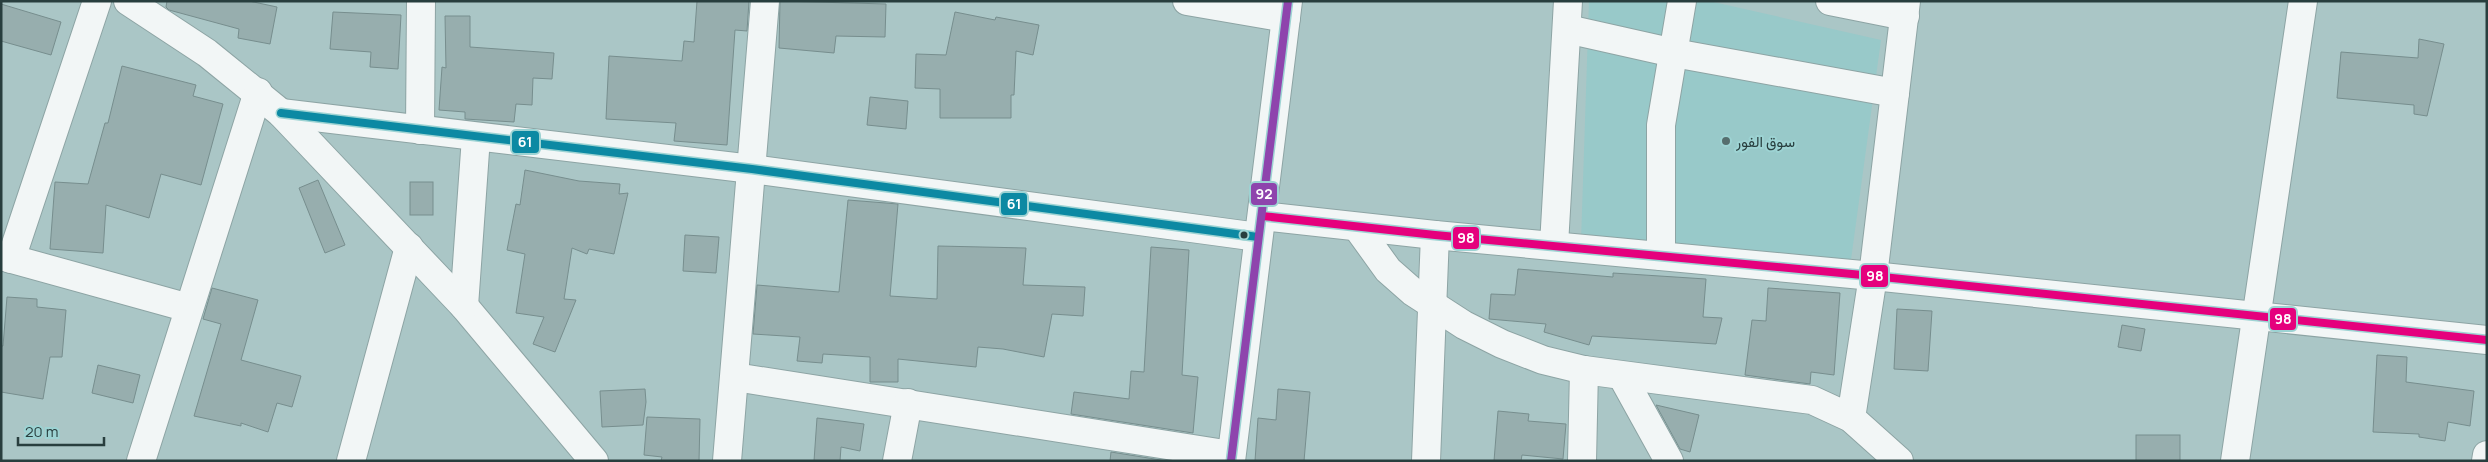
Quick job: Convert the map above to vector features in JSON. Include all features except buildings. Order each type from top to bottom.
[{"type":"street","points":[[98,1],[6,257],[189,308]]},
{"type":"street","points":[[128,1],[175,30],[258,92],[281,113],[464,306],[594,461]]},
{"type":"street","points":[[420,130],[421,1]]},
{"type":"street","points":[[727,461],[736,377],[766,1]]},
{"type":"street","points":[[736,377],[908,403],[1231,458],[1287,10],[1187,1]]},
{"type":"street","points":[[1554,245],[1568,1]]},
{"type":"street","points":[[1661,256],[1661,125],[1682,1]]},
{"type":"street","points":[[1830,1],[1905,8],[1873,276],[1851,418]]},
{"type":"street","points":[[2235,461],[2304,1]]},
{"type":"street","points":[[1567,28],[1674,53],[1895,93]]},
{"type":"street","points":[[141,461],[258,92]]},
{"type":"street","points":[[281,113],[752,169],[1260,226],[1358,227],[1554,245],[2487,340]]},
{"type":"street","points":[[464,306],[476,137]]},
{"type":"street","points":[[1358,227],[1388,270],[1432,305],[1464,325],[1502,344],[1542,360],[1584,370],[1812,400],[1851,418],[1898,461]]},
{"type":"street","points":[[1426,461],[1435,235]]},
{"type":"street","points":[[351,461],[409,247]]},
{"type":"street","points":[[1582,461],[1584,370]]},
{"type":"street","points":[[1622,376],[1669,461]]},
{"type":"street","points":[[898,461],[908,403]]},
{"type":"street","points":[[2486,461],[2487,455]]},
{"type":"shaded area","name":"سوق الفور","points":[[1589,1],[1709,1],[1881,40],[1850,267],[1581,241]]},
{"type":"transit line","name":"92","points":[[1231,461],[1288,1]]},
{"type":"transit line","name":"61","points":[[281,113],[752,169],[1258,237]]},
{"type":"transit line","name":"98","points":[[1262,216],[1435,235],[1873,276],[2487,340]]},
{"type":"place","name":"سوق الفور","points":[[1726,141]]}]
